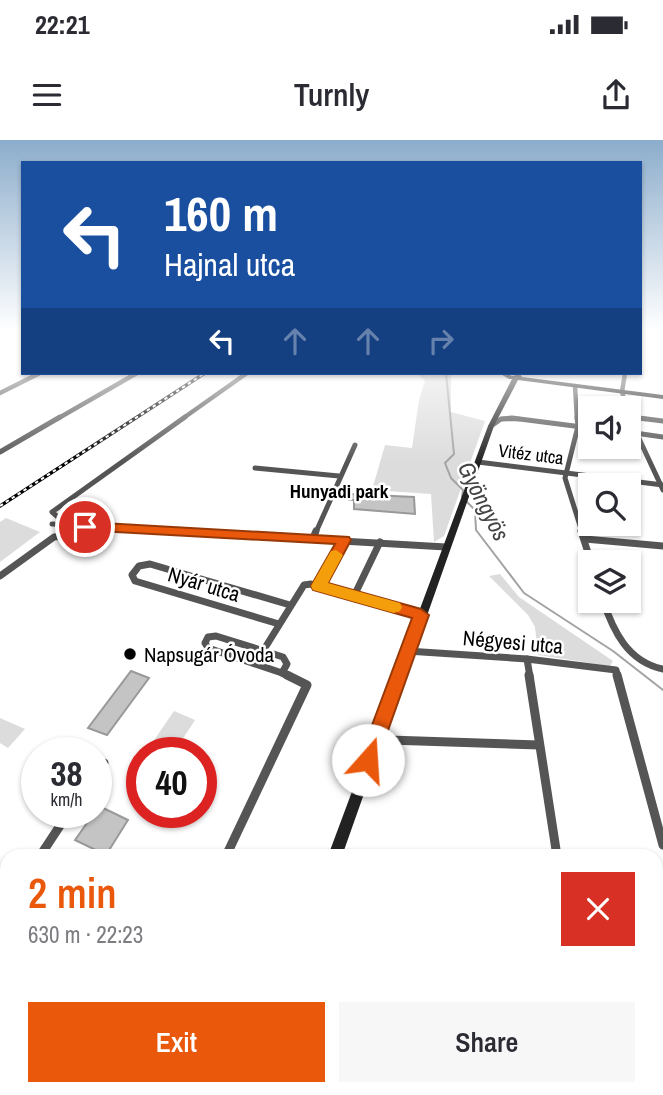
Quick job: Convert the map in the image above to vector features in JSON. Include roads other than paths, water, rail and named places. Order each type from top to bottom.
[{"type":"street","points":[[0,393],[36,375]]},
{"type":"street","points":[[0,452],[134,375]]},
{"type":"street","points":[[106,528],[59,519],[52,512],[244,375]]},
{"type":"street","points":[[337,849],[407,651],[498,408],[505,375]]},
{"type":"street","points":[[498,408],[518,375],[551,383],[663,397]]},
{"type":"street","points":[[623,396],[625,375]]},
{"type":"street","points":[[575,386],[578,426],[565,472],[588,550]]},
{"type":"street","points":[[498,408],[504,416],[512,418],[578,426]]},
{"type":"street","points":[[641,417],[663,421]]},
{"type":"street","points":[[491,426],[501,419],[512,418]]},
{"type":"street","points":[[641,434],[663,437]]},
{"type":"street","points":[[313,538],[355,445]]},
{"type":"street","points":[[641,450],[662,486]]},
{"type":"street","name":"Vitéz utca","points":[[478,462],[662,486]]},
{"type":"street","points":[[256,468],[339,476]]},
{"type":"street","points":[[52,524],[446,547]]},
{"type":"street","points":[[0,576],[54,537],[64,536],[93,544],[106,528]]},
{"type":"street","points":[[585,539],[663,546]]},
{"type":"street","points":[[318,586],[344,540]]},
{"type":"street","points":[[354,596],[380,542]]},
{"type":"street","name":"Nyár utca","points":[[279,624],[135,581],[132,575],[137,568],[150,564],[290,605]]},
{"type":"street","points":[[263,651],[304,585],[318,586],[421,615]]},
{"type":"street","points":[[608,613],[615,630],[636,659],[662,672]]},
{"type":"street","points":[[229,849],[307,690],[304,682],[208,648],[205,643],[212,635],[287,660],[282,673]]},
{"type":"street","name":"Négyesi utca","points":[[407,651],[527,659],[616,670],[663,845]]},
{"type":"street","points":[[527,659],[556,849]]},
{"type":"street","points":[[377,736],[389,740],[539,745]]},
{"type":"street","points":[[45,849],[58,828]]},
{"type":"waterway","name":"Gyöngyös","points":[[446,375],[454,454],[445,463],[451,478],[463,490],[462,497]]},
{"type":"waterway","name":"Gyöngyös","points":[[466,501],[475,510],[476,530],[524,593],[613,651],[663,690]]},
{"type":"railway","points":[[0,506],[202,375]]},
{"type":"place","name":"Napsugár Óvoda","points":[[130,654]]},
{"type":"district","name":"Hunyadi park","points":[[339,491]]}]
